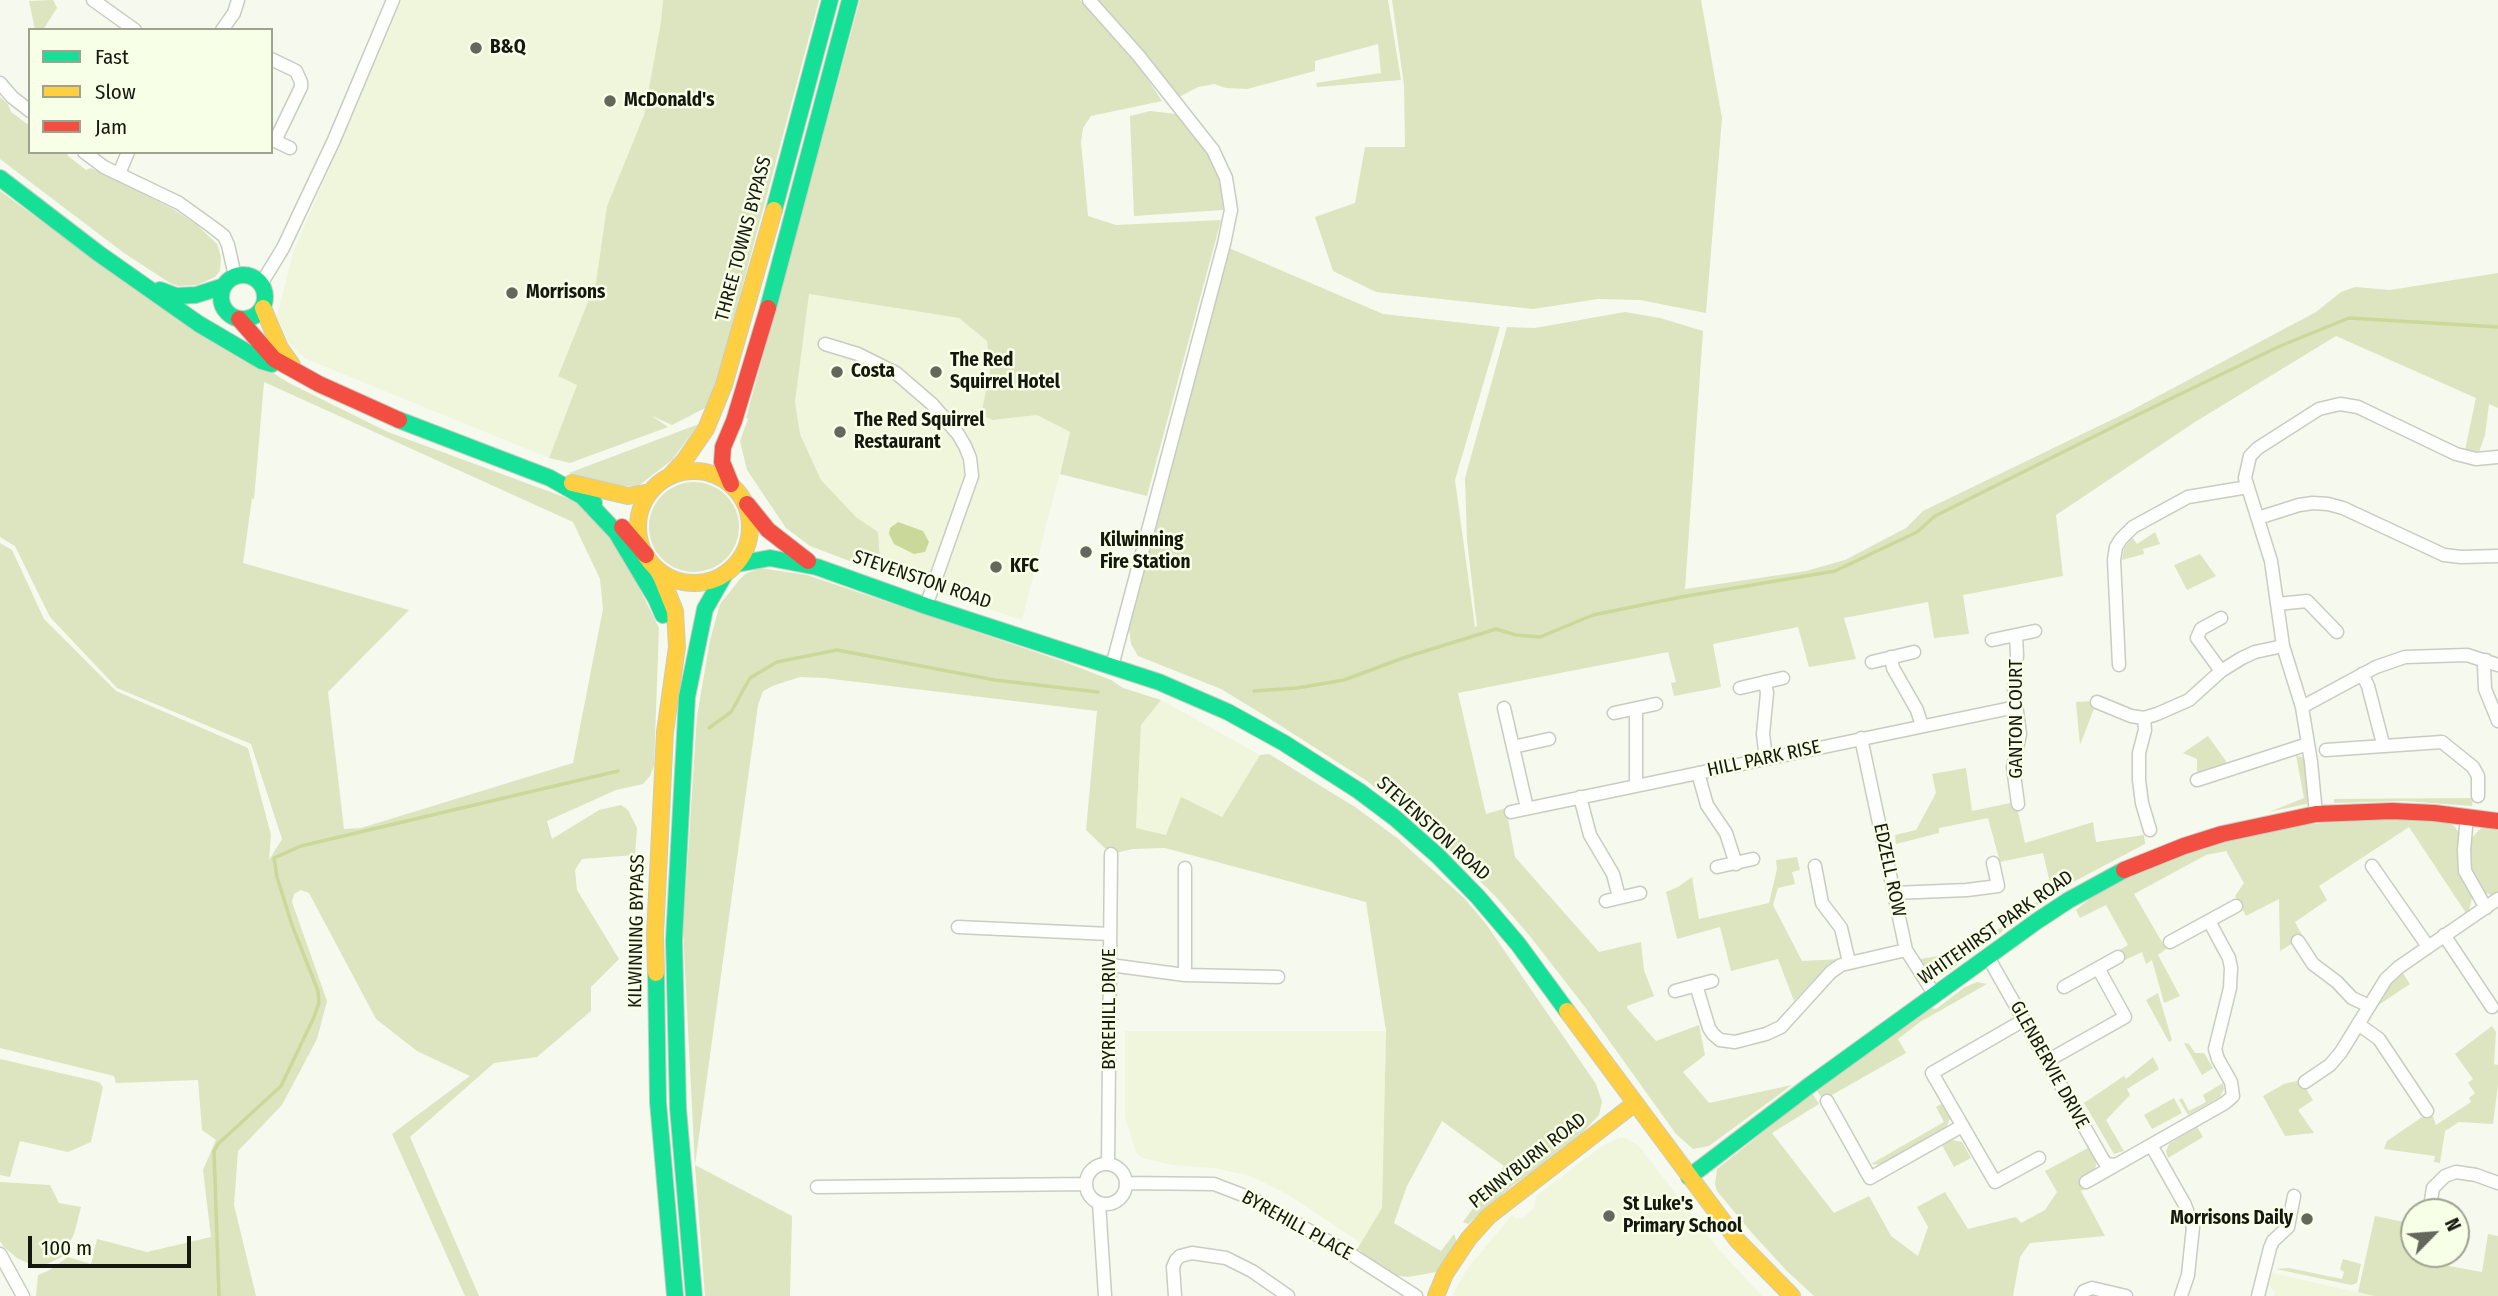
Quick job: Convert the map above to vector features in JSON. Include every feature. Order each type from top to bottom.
[{"type":"main road","name":"THREE TOWNS BYPASS","points":[[670,476],[706,429],[724,386],[753,289],[830,0]]},
{"type":"main road","name":"THREE TOWNS BYPASS","points":[[731,484],[722,462],[723,447],[734,421],[779,271],[850,0]]},
{"type":"main road","points":[[0,178],[88,246],[199,324],[262,361],[297,371]]},
{"type":"main road","points":[[142,284],[176,296],[196,295],[249,276],[261,284],[266,296],[263,308],[253,317],[235,318],[188,312],[168,301]]},
{"type":"main road","points":[[229,281],[221,293],[223,306],[266,352],[319,384],[384,414],[550,478],[628,496],[650,492]]},
{"type":"main road","points":[[263,308],[281,348],[297,371]]},
{"type":"main road","points":[[646,555],[638,527],[641,509],[650,492],[670,476],[703,471],[731,484],[768,530],[786,547],[817,567]]},
{"type":"main road","points":[[550,478],[611,515],[659,570],[671,578],[689,583],[708,581],[750,560],[770,558],[817,567]]},
{"type":"main road","points":[[582,496],[616,532],[656,599],[665,619],[673,666]]},
{"type":"main road","points":[[731,569],[746,549],[750,533],[750,516],[745,502]]},
{"type":"main road","name":"STEVENSTON ROAD","points":[[817,567],[926,606],[1158,682],[1228,712],[1359,791],[1438,856],[1478,897],[1518,944],[1633,1104],[1737,1240],[1792,1296]]},
{"type":"main road","name":"KILWINNING BYPASS","points":[[694,1296],[678,1108],[674,940],[682,769],[687,697],[705,609],[731,569]]},
{"type":"main road","name":"KILWINNING BYPASS","points":[[659,570],[676,611],[677,624],[677,647],[665,732],[655,934],[658,1102],[675,1296]]},
{"type":"main road","name":"WHITEHIRST PARK ROAD","points":[[1689,1177],[1810,1085],[1988,957],[2069,901],[2136,865],[2222,834],[2316,814],[2392,811],[2498,821]]},
{"type":"main road","name":"PENNYBURN ROAD","points":[[1436,1296],[1445,1274],[1469,1238],[1489,1216],[1633,1104]]},
{"type":"street","points":[[93,0],[132,28]]},
{"type":"street","points":[[228,28],[238,0]]},
{"type":"street","points":[[261,284],[283,248],[334,140],[393,0]]},
{"type":"street","points":[[1088,0],[1138,55],[1213,150],[1226,177],[1231,210],[1112,666]]},
{"type":"street","points":[[273,60],[296,71],[301,82],[301,88],[273,140],[290,148]]},
{"type":"street","points":[[0,83],[28,109]]},
{"type":"street","points":[[87,154],[104,167],[179,203],[224,236],[228,245],[229,281]]},
{"type":"street","points":[[119,174],[127,154]]},
{"type":"street","points":[[825,344],[858,354],[896,373],[932,404],[958,434],[970,458],[972,476],[926,606]]},
{"type":"street","points":[[2316,814],[2302,706],[2283,646],[2271,561],[2248,487],[2246,471],[2250,456],[2319,409],[2333,404],[2358,407],[2456,454],[2476,459],[2498,457]]},
{"type":"street","points":[[2119,665],[2114,560],[2121,538],[2133,527],[2180,500],[2248,487]]},
{"type":"street","points":[[2258,518],[2299,505],[2328,504],[2343,508],[2444,555],[2461,558],[2498,556]]},
{"type":"street","points":[[2277,604],[2306,601],[2337,632]]},
{"type":"street","points":[[2221,618],[2201,629],[2197,638],[2221,671]]},
{"type":"street","name":"GANTON COURT","points":[[1992,640],[2035,631]]},
{"type":"street","name":"GANTON COURT","points":[[2016,635],[2014,689],[2020,734],[2013,767],[2018,804]]},
{"type":"street","points":[[2097,702],[2131,716],[2144,718],[2189,700],[2221,671],[2255,652],[2283,646]]},
{"type":"street","points":[[1872,662],[1914,652]]},
{"type":"street","points":[[2302,706],[2389,662],[2420,655],[2467,655],[2492,663]]},
{"type":"street","points":[[1891,657],[1893,668],[1917,710],[1922,726]]},
{"type":"street","points":[[2492,663],[2484,666],[2485,690],[2498,721]]},
{"type":"street","points":[[2362,674],[2368,686],[2383,744]]},
{"type":"street","points":[[1740,688],[1783,678]]},
{"type":"street","points":[[1765,682],[1767,693],[1763,734],[1766,758]]},
{"type":"street","points":[[1614,713],[1656,705]]},
{"type":"street","name":"HILL PARK RISE","points":[[1511,812],[2016,707]]},
{"type":"street","points":[[1504,708],[1527,808]]},
{"type":"street","points":[[1636,709],[1636,786]]},
{"type":"street","points":[[2144,718],[2145,730],[2139,752],[2139,780],[2150,830]]},
{"type":"street","name":"EDZELL ROW","points":[[1861,738],[1906,950],[1935,995]]},
{"type":"street","points":[[1513,747],[1549,739]]},
{"type":"street","points":[[2326,750],[2442,742],[2473,767],[2478,776],[2478,796]]},
{"type":"street","points":[[2197,780],[2308,744]]},
{"type":"street","points":[[1699,773],[1707,804],[1726,833],[1736,863]]},
{"type":"street","points":[[1580,797],[1590,835],[1610,867],[1619,897]]},
{"type":"street","points":[[2467,816],[2463,850],[2465,872],[2486,908]]},
{"type":"street","name":"BYREHILL DRIVE","points":[[1108,1164],[1111,855]]},
{"type":"street","points":[[1717,867],[1753,859]]},
{"type":"street","points":[[1894,893],[1997,886],[1993,863]]},
{"type":"street","points":[[1815,866],[1822,902],[1840,928],[1849,962]]},
{"type":"street","points":[[2372,866],[2427,945]]},
{"type":"street","points":[[1185,868],[1185,975]]},
{"type":"street","points":[[1606,901],[1640,893]]},
{"type":"street","points":[[2305,1082],[2330,1065],[2341,1052],[2386,979],[2427,945],[2498,899]]},
{"type":"street","points":[[2170,942],[2236,906]]},
{"type":"street","points":[[2086,1182],[2233,1096],[2231,1082],[2215,1049],[2230,988],[2231,968],[2229,958],[2209,921]]},
{"type":"street","points":[[958,927],[1110,934]]},
{"type":"street","points":[[2444,935],[2492,1007]]},
{"type":"street","points":[[2298,941],[2313,964],[2337,982],[2352,998],[2369,1006]]},
{"type":"street","points":[[1696,985],[1713,1034],[1720,1040],[1735,1042],[1781,1027],[1831,972],[1849,962],[1906,950]]},
{"type":"street","name":"GLENBERVIE DRIVE","points":[[1988,957],[2102,1158],[2106,1164],[2116,1165]]},
{"type":"street","points":[[2064,987],[2118,957]]},
{"type":"street","points":[[1110,965],[1185,975],[1278,977]]},
{"type":"street","points":[[2047,1060],[2125,1017],[2098,968]]},
{"type":"street","points":[[1675,991],[1712,981]]},
{"type":"street","points":[[2024,1020],[1932,1073],[1996,1182],[2039,1158]]},
{"type":"street","points":[[2358,1024],[2379,1040],[2427,1111]]},
{"type":"street","points":[[1827,1101],[1870,1178],[1962,1126]]},
{"type":"street","points":[[2151,1145],[2185,1205],[2193,1227],[2188,1275],[2181,1296]]},
{"type":"street","points":[[1108,1164],[1122,1171],[1126,1183],[1123,1196],[1118,1201],[1105,1205],[1090,1197],[1086,1184],[1092,1170],[1108,1164]]},
{"type":"street","points":[[2431,1198],[2432,1188],[2445,1176],[2456,1172],[2476,1175],[2498,1183]]},
{"type":"street","name":"BYREHILL PLACE","points":[[1126,1183],[1214,1184],[1253,1199],[1349,1253],[1416,1296]]},
{"type":"street","points":[[817,1187],[1086,1184]]},
{"type":"street","points":[[2258,1296],[2270,1248],[2273,1241],[2288,1227],[2294,1196]]},
{"type":"street","points":[[1098,1203],[1105,1296]]},
{"type":"street","points":[[1175,1296],[1173,1267],[1176,1259],[1180,1255],[1192,1253],[1226,1258],[1252,1271],[1288,1296]]},
{"type":"street","points":[[0,1254],[23,1296]]},
{"type":"street","points":[[2081,1296],[2084,1291],[2092,1288],[2126,1296]]},
{"type":"shaded area","points":[[53,0],[57,8],[44,28],[35,28],[29,1]]},
{"type":"shaded area","points":[[402,0],[663,0],[644,115],[607,206],[596,282],[558,375],[577,385],[549,458],[304,358],[288,342],[277,316],[294,250]]},
{"type":"shaded area","points":[[663,0],[819,0],[717,382],[707,407],[672,425],[652,416],[668,427],[570,463],[549,458],[577,385],[558,376],[596,282],[607,206],[644,115]]},
{"type":"shaded area","points":[[860,0],[1080,0],[1140,68],[1162,101],[1091,116],[1083,128],[1081,142],[1088,216],[1116,225],[1221,220],[1147,496],[1060,474],[1070,432],[1037,415],[993,420],[981,415],[990,371],[987,341],[959,318],[809,294],[795,402],[800,434],[821,480],[856,517],[878,532],[881,573],[810,546],[786,528],[747,470],[740,441]]},
{"type":"shaded area","points":[[1097,0],[1388,0],[1401,80],[1317,87],[1316,83],[1381,73],[1378,44],[1315,61],[1315,71],[1247,89],[1226,88],[1214,84],[1198,87],[1179,97]]},
{"type":"shaded area","points":[[1392,0],[1701,0],[1722,118],[1706,313],[1640,300],[1598,299],[1533,309],[1376,292],[1333,271],[1315,217],[1355,203],[1365,147],[1405,147],[1404,85]]},
{"type":"shaded area","points":[[0,97],[8,104],[11,112],[28,125],[28,154],[67,154],[86,170],[91,168],[173,209],[197,225],[217,244],[221,257],[220,271],[215,277],[197,285],[178,286],[170,283],[124,253],[0,159]]},
{"type":"shaded area","points":[[1150,111],[1176,114],[1202,146],[1219,174],[1224,194],[1223,210],[1134,216],[1130,116]]},
{"type":"shaded area","points":[[0,191],[110,270],[289,383],[388,432],[575,501],[616,541],[659,628],[654,766],[643,784],[616,790],[547,821],[552,839],[599,810],[621,805],[628,810],[637,828],[635,855],[582,859],[575,870],[577,890],[619,959],[591,987],[591,1011],[537,1057],[494,1063],[410,1137],[479,1296],[465,1296],[392,1134],[470,1076],[417,1051],[376,1019],[309,893],[301,890],[294,894],[292,902],[327,1001],[317,1039],[282,1105],[238,1151],[234,1205],[256,1296],[36,1296],[38,1275],[68,1257],[91,1264],[97,1239],[147,1252],[211,1237],[203,1170],[216,1140],[202,1130],[198,1080],[116,1083],[114,1076],[0,1048],[0,543],[12,550],[44,619],[116,691],[248,748],[271,835],[269,860],[282,839],[251,744],[117,688],[50,617],[15,546],[0,537]],"holes":[[[264,382],[573,522],[600,579],[603,609],[573,763],[361,828],[344,829],[328,692],[409,610],[243,563],[252,498],[254,500]]]},
{"type":"shaded area","points":[[1229,248],[1383,314],[1500,327],[1455,480],[1475,627],[1467,540],[1465,478],[1507,327],[1535,328],[1625,312],[1660,318],[1703,331],[1685,589],[1806,571],[1845,560],[1906,528],[1923,511],[2130,411],[2316,312],[2341,292],[2355,287],[2390,290],[2498,273],[2498,408],[2489,404],[2485,435],[2479,452],[2465,450],[2476,398],[2336,336],[2195,422],[2056,515],[2063,576],[1963,595],[1969,634],[1934,638],[1928,602],[1844,618],[1856,659],[1809,667],[1798,627],[1713,644],[1721,687],[1674,696],[1671,683],[1676,682],[1668,652],[1458,693],[1486,814],[1506,808],[1515,857],[1599,952],[1641,942],[1644,970],[1654,996],[1627,1008],[1656,1041],[1699,1025],[1705,1055],[1683,1072],[1709,1103],[1792,1085],[1709,1146],[1693,1149],[1676,1134],[1585,1007],[1529,935],[1496,897],[1438,839],[1367,781],[1267,717],[1221,689],[1138,656],[1131,644],[1129,629]]},
{"type":"shaded area","points":[[809,293],[959,318],[987,341],[990,371],[981,415],[994,420],[1037,415],[1070,432],[1022,620],[881,573],[878,532],[856,517],[821,480],[800,434],[795,402]]},
{"type":"shaded area","points":[[699,424],[672,460],[637,487],[602,484],[569,473]]},
{"type":"shaded area","points":[[694,482],[719,490],[731,502],[739,527],[731,552],[719,564],[694,572],[669,564],[657,552],[649,527],[657,502],[669,490]]},
{"type":"shaded area","points":[[898,522],[923,531],[929,542],[925,552],[914,554],[894,544],[889,534],[890,528]]},
{"type":"shaded area","points":[[2155,532],[2160,544],[2143,549],[2144,554],[2122,560],[2124,549],[2132,537],[2137,544]]},
{"type":"shaded area","points":[[2200,554],[2216,576],[2187,590],[2174,565]]},
{"type":"shaded area","points":[[760,568],[807,575],[1062,661],[1111,680],[1123,688],[1161,700],[1141,725],[1136,828],[1166,835],[1181,797],[1222,817],[1260,755],[1269,754],[1355,807],[1397,838],[1464,898],[1486,924],[1596,1084],[1602,1102],[1599,1115],[1570,1146],[1512,1186],[1468,1224],[1463,1222],[1504,1166],[1442,1121],[1407,1186],[1394,1223],[1441,1251],[1454,1234],[1457,1243],[1436,1272],[1408,1277],[1393,1275],[1364,1256],[1360,1250],[1356,1251],[1382,1208],[1386,1031],[1366,902],[1165,848],[1133,849],[1111,854],[1086,830],[1097,711],[800,677],[763,691],[758,705],[695,1165],[792,1216],[790,1296],[705,1296],[695,1166],[683,931],[697,716],[710,640],[720,604],[740,579]]},
{"type":"shaded area","points":[[1161,700],[1260,755],[1222,817],[1166,835],[1136,828],[1141,725]]},
{"type":"shaded area","points":[[2093,701],[2095,706],[2080,745],[2076,702]]},
{"type":"shaded area","points":[[2208,736],[2228,764],[2197,772],[2197,759],[2183,753]]},
{"type":"shaded area","points":[[2296,755],[2304,758],[2311,794],[2308,802],[2269,812],[2304,798]]},
{"type":"shaded area","points":[[1966,768],[1972,811],[2010,803],[2017,807],[2025,843],[2093,822],[2096,842],[2144,835],[2145,844],[2060,889],[1943,975],[1937,976],[1931,974],[1920,959],[1968,951],[2052,891],[2043,853],[2000,862],[1988,818],[1939,828],[1939,833],[1896,844],[1895,835],[1916,830],[1936,793],[1932,774]]},
{"type":"shaded area","points":[[2473,798],[2472,806],[2404,801],[2334,803],[2334,799]]},
{"type":"shaded area","points":[[2385,818],[2450,823],[2455,827],[2460,835],[2463,878],[2472,898],[2469,911],[2466,913],[2409,827],[2319,886],[2327,900],[2295,922],[2303,937],[2280,951],[2279,899],[2246,916],[2235,896],[2244,883],[2226,851],[2206,855],[2134,894],[2166,949],[2158,955],[2180,996],[2164,1003],[2152,960],[2146,964],[2142,952],[2123,961],[2118,951],[2128,945],[2106,905],[2080,918],[2076,910],[2099,891],[2123,879],[2203,847],[2299,825]]},
{"type":"shaded area","points":[[2498,828],[2498,893],[2491,895],[2483,892],[2476,883],[2469,856],[2471,839],[2480,829]]},
{"type":"shaded area","points":[[1797,857],[1800,870],[1792,872],[1795,884],[1778,888],[1773,905],[1802,961],[1840,959],[1829,964],[1794,1001],[1778,959],[1731,971],[1720,927],[1677,939],[1666,892],[1692,877],[1699,919],[1769,903],[1777,869],[1776,860]]},
{"type":"shaded area","points":[[2402,972],[2410,984],[2377,1006],[2395,978]]},
{"type":"shaded area","points":[[1977,982],[1987,984],[1920,1022],[1898,1039],[1906,1053],[1823,1100],[1816,1089],[1928,1007],[1936,1009],[1965,987]]},
{"type":"shaded area","points":[[2158,993],[2172,1040],[2169,1042],[2146,1000]]},
{"type":"shaded area","points":[[2492,1026],[2496,1032],[2494,1064],[2498,1065],[2493,1124],[2459,1122],[2445,1131],[2440,1163],[2434,1162],[2435,1156],[2384,1149],[2387,1141],[2431,1111],[2436,1125],[2471,1102],[2469,1098],[2475,1093],[2468,1083],[2473,1079],[2455,1054]]},
{"type":"shaded area","points":[[1125,1031],[1386,1031],[1382,1208],[1361,1243],[1289,1195],[1251,1176],[1142,1158],[1136,1152],[1125,1117]]},
{"type":"shaded area","points":[[2184,1043],[2189,1044],[2195,1053],[2204,1053],[2213,1068],[2202,1075]]},
{"type":"shaded area","points":[[2153,1057],[2159,1069],[2127,1089],[2130,1095],[2106,1120],[2124,1151],[2114,1154],[2084,1103],[2124,1076],[2126,1079]]},
{"type":"shaded area","points":[[0,1059],[99,1082],[103,1087],[91,1142],[68,1152],[20,1141],[10,1177],[0,1175]]},
{"type":"shaded area","points":[[2301,1080],[2313,1100],[2298,1110],[2314,1133],[2285,1136],[2263,1096],[2284,1084]]},
{"type":"shaded area","points":[[2223,1083],[2224,1089],[2220,1097],[2188,1115],[2179,1100],[2182,1098],[2189,1111],[2206,1102],[2203,1095]]},
{"type":"shaded area","points":[[1812,1093],[1819,1104],[1772,1133],[1834,1213],[1869,1196],[1891,1236],[1918,1256],[1928,1227],[1917,1207],[1945,1192],[1968,1229],[2016,1217],[2021,1223],[2045,1210],[2057,1192],[2045,1171],[2090,1147],[2096,1166],[2086,1188],[2081,1191],[2105,1236],[2030,1243],[2020,1257],[2013,1296],[1814,1296],[1752,1233],[1717,1191],[1715,1184],[1717,1169]]},
{"type":"shaded area","points":[[2174,1098],[2182,1113],[2152,1129],[2144,1115]]},
{"type":"shaded area","points":[[1943,1103],[1950,1118],[1946,1128],[1882,1165],[1871,1164],[1944,1122],[1936,1107]]},
{"type":"shaded area","points":[[2197,1127],[2203,1137],[2168,1158],[2166,1151],[2169,1144]]},
{"type":"shaded area","name":"St Luke's Primary School","points":[[1619,1138],[1638,1145],[1722,1253],[1762,1296],[1452,1296],[1467,1269],[1512,1215],[1515,1218],[1523,1218],[1535,1207],[1536,1196],[1602,1146]]},
{"type":"shaded area","points":[[1952,1140],[1962,1142],[1971,1158],[1954,1167],[1942,1145]]},
{"type":"shaded area","points":[[0,1182],[50,1185],[59,1203],[81,1207],[74,1234],[62,1257],[47,1264],[32,1265],[17,1258],[4,1247],[0,1241]]},
{"type":"shaded area","points":[[2375,1216],[2400,1221],[2400,1268],[2460,1268],[2482,1272],[2488,1234],[2498,1236],[2498,1296],[2374,1296],[2358,1292]]},
{"type":"shaded area","points":[[2343,1259],[2361,1264],[2357,1283],[2351,1285],[2276,1269],[2289,1268],[2342,1279],[2344,1272],[2340,1269]]},
{"type":"shaded area","points":[[2272,1273],[2374,1296],[2274,1296],[2275,1292],[2269,1285]]},
{"type":"waterway","points":[[1254,691],[1297,688],[1344,680],[1496,629],[1516,635],[1540,637],[1593,615],[1835,571],[1917,532],[1935,516],[2137,415],[2280,346],[2349,318],[2498,327]]},
{"type":"waterway","points":[[709,728],[731,712],[750,678],[777,662],[837,650],[995,680],[1098,692]]},
{"type":"waterway","points":[[219,1296],[214,1151],[218,1144],[281,1086],[319,1003],[318,991],[292,925],[277,877],[274,858],[301,846],[618,771]]},
{"type":"traffic: fast","points":[[774,210],[830,0]]},
{"type":"traffic: fast","points":[[768,308],[850,0]]},
{"type":"traffic: fast","points":[[0,178],[98,253],[199,324],[262,361],[272,364]]},
{"type":"traffic: fast","points":[[243,275],[252,276],[259,281],[264,288],[265,297],[264,306],[259,313],[252,318],[243,319],[234,318],[227,313],[222,306],[221,297],[222,288],[227,281],[234,276],[243,275]]},
{"type":"traffic: fast","points":[[160,290],[176,296],[196,295],[224,286]]},
{"type":"traffic: fast","points":[[399,420],[550,478],[594,503]]},
{"type":"traffic: fast","points":[[582,496],[616,532],[663,615]]},
{"type":"traffic: fast","points":[[737,564],[770,558],[817,567],[926,606],[1159,682],[1228,712],[1284,743],[1359,791],[1395,818],[1438,856],[1478,897],[1518,944],[1567,1011]]},
{"type":"traffic: fast","points":[[694,1296],[678,1108],[674,940],[687,697],[705,609],[725,574]]},
{"type":"traffic: fast","points":[[1689,1177],[1810,1085],[2037,921],[2124,870]]},
{"type":"traffic: fast","points":[[656,973],[658,1102],[675,1296]]},
{"type":"traffic: slow","points":[[670,476],[706,429],[724,385],[774,210]]},
{"type":"traffic: slow","points":[[263,308],[280,348],[292,365]]},
{"type":"traffic: slow","points":[[694,471],[715,475],[734,487],[746,506],[750,527],[746,548],[734,567],[715,579],[694,583],[673,579],[654,567],[642,548],[638,527],[642,506],[654,487],[673,475],[694,471]]},
{"type":"traffic: slow","points":[[572,483],[628,496],[650,492]]},
{"type":"traffic: slow","points":[[656,973],[655,934],[665,732],[677,647],[675,611],[659,571]]},
{"type":"traffic: slow","points":[[1567,1011],[1737,1240],[1792,1296]]},
{"type":"traffic: slow","points":[[1436,1296],[1445,1274],[1469,1238],[1489,1216],[1634,1104]]},
{"type":"traffic: jam","points":[[731,484],[722,462],[723,447],[734,421],[768,308]]},
{"type":"traffic: jam","points":[[239,319],[274,359],[319,384],[399,420]]},
{"type":"traffic: jam","points":[[747,504],[768,530],[808,561]]},
{"type":"traffic: jam","points":[[622,527],[646,555]]},
{"type":"traffic: jam","points":[[2124,870],[2222,834],[2316,814],[2392,811],[2498,821]]},
{"type":"place","name":"B&Q","points":[[476,48]]},
{"type":"place","name":"McDonald's","points":[[610,101]]},
{"type":"place","name":"Morrisons","points":[[512,293]]},
{"type":"place","name":"Costa","points":[[837,372]]},
{"type":"place","name":"The Red Squirrel Hotel","points":[[936,372]]},
{"type":"place","name":"The Red Squirrel Restaurant","points":[[840,432]]},
{"type":"place","name":"Kilwinning Fire Station","points":[[1086,552]]},
{"type":"place","name":"KFC","points":[[996,567]]},
{"type":"place","name":"St Luke's Primary School","points":[[1609,1216]]},
{"type":"place","name":"Morrisons Daily","points":[[2307,1219]]}]
